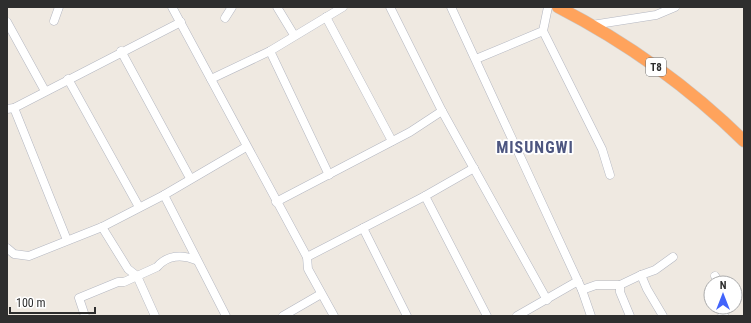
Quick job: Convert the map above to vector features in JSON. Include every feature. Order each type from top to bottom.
[{"type":"highway","name":"T8","points":[[558,7],[592,25],[663,72],[704,105],[744,141]]},
{"type":"street","points":[[54,21],[59,7]]},
{"type":"street","points":[[172,7],[246,147],[307,257],[308,269],[334,316]]},
{"type":"street","points":[[225,18],[232,7]]},
{"type":"street","points":[[277,7],[294,35]]},
{"type":"street","points":[[211,79],[270,51],[294,35],[343,7]]},
{"type":"street","points":[[390,7],[442,111],[547,300]]},
{"type":"street","points":[[451,7],[578,281],[591,316]]},
{"type":"street","points":[[548,7],[543,31],[602,149],[610,174]]},
{"type":"street","points":[[592,25],[656,15],[675,7]]},
{"type":"street","points":[[326,17],[392,141]]},
{"type":"street","points":[[7,22],[45,91]]},
{"type":"street","points":[[67,240],[10,109],[121,51],[181,22]]},
{"type":"street","points":[[476,59],[543,31]]},
{"type":"street","points":[[7,43],[16,40]]},
{"type":"street","points":[[121,51],[190,178]]},
{"type":"street","points":[[270,51],[329,174]]},
{"type":"street","points":[[68,79],[139,207]]},
{"type":"street","points":[[276,202],[392,141],[442,111]]},
{"type":"street","points":[[7,248],[14,254],[29,256],[102,227],[164,195],[190,178],[246,147]]},
{"type":"street","points":[[307,257],[425,196],[474,168]]},
{"type":"street","points":[[164,195],[226,316]]},
{"type":"street","points":[[425,196],[487,316]]},
{"type":"street","points":[[102,227],[128,269],[137,276],[155,316]]},
{"type":"street","points":[[363,228],[407,316]]},
{"type":"street","points":[[85,316],[79,298],[137,276],[176,255],[189,256],[196,260]]},
{"type":"street","points":[[582,290],[596,285],[620,285],[655,270],[673,257]]},
{"type":"street","points":[[641,275],[647,289],[663,316]]},
{"type":"street","points":[[517,316],[578,281]]},
{"type":"street","points":[[620,285],[620,292],[630,316]]},
{"type":"street","points":[[283,316],[321,294]]},
{"type":"district","name":"MISUNGWI","points":[[535,147]]}]
